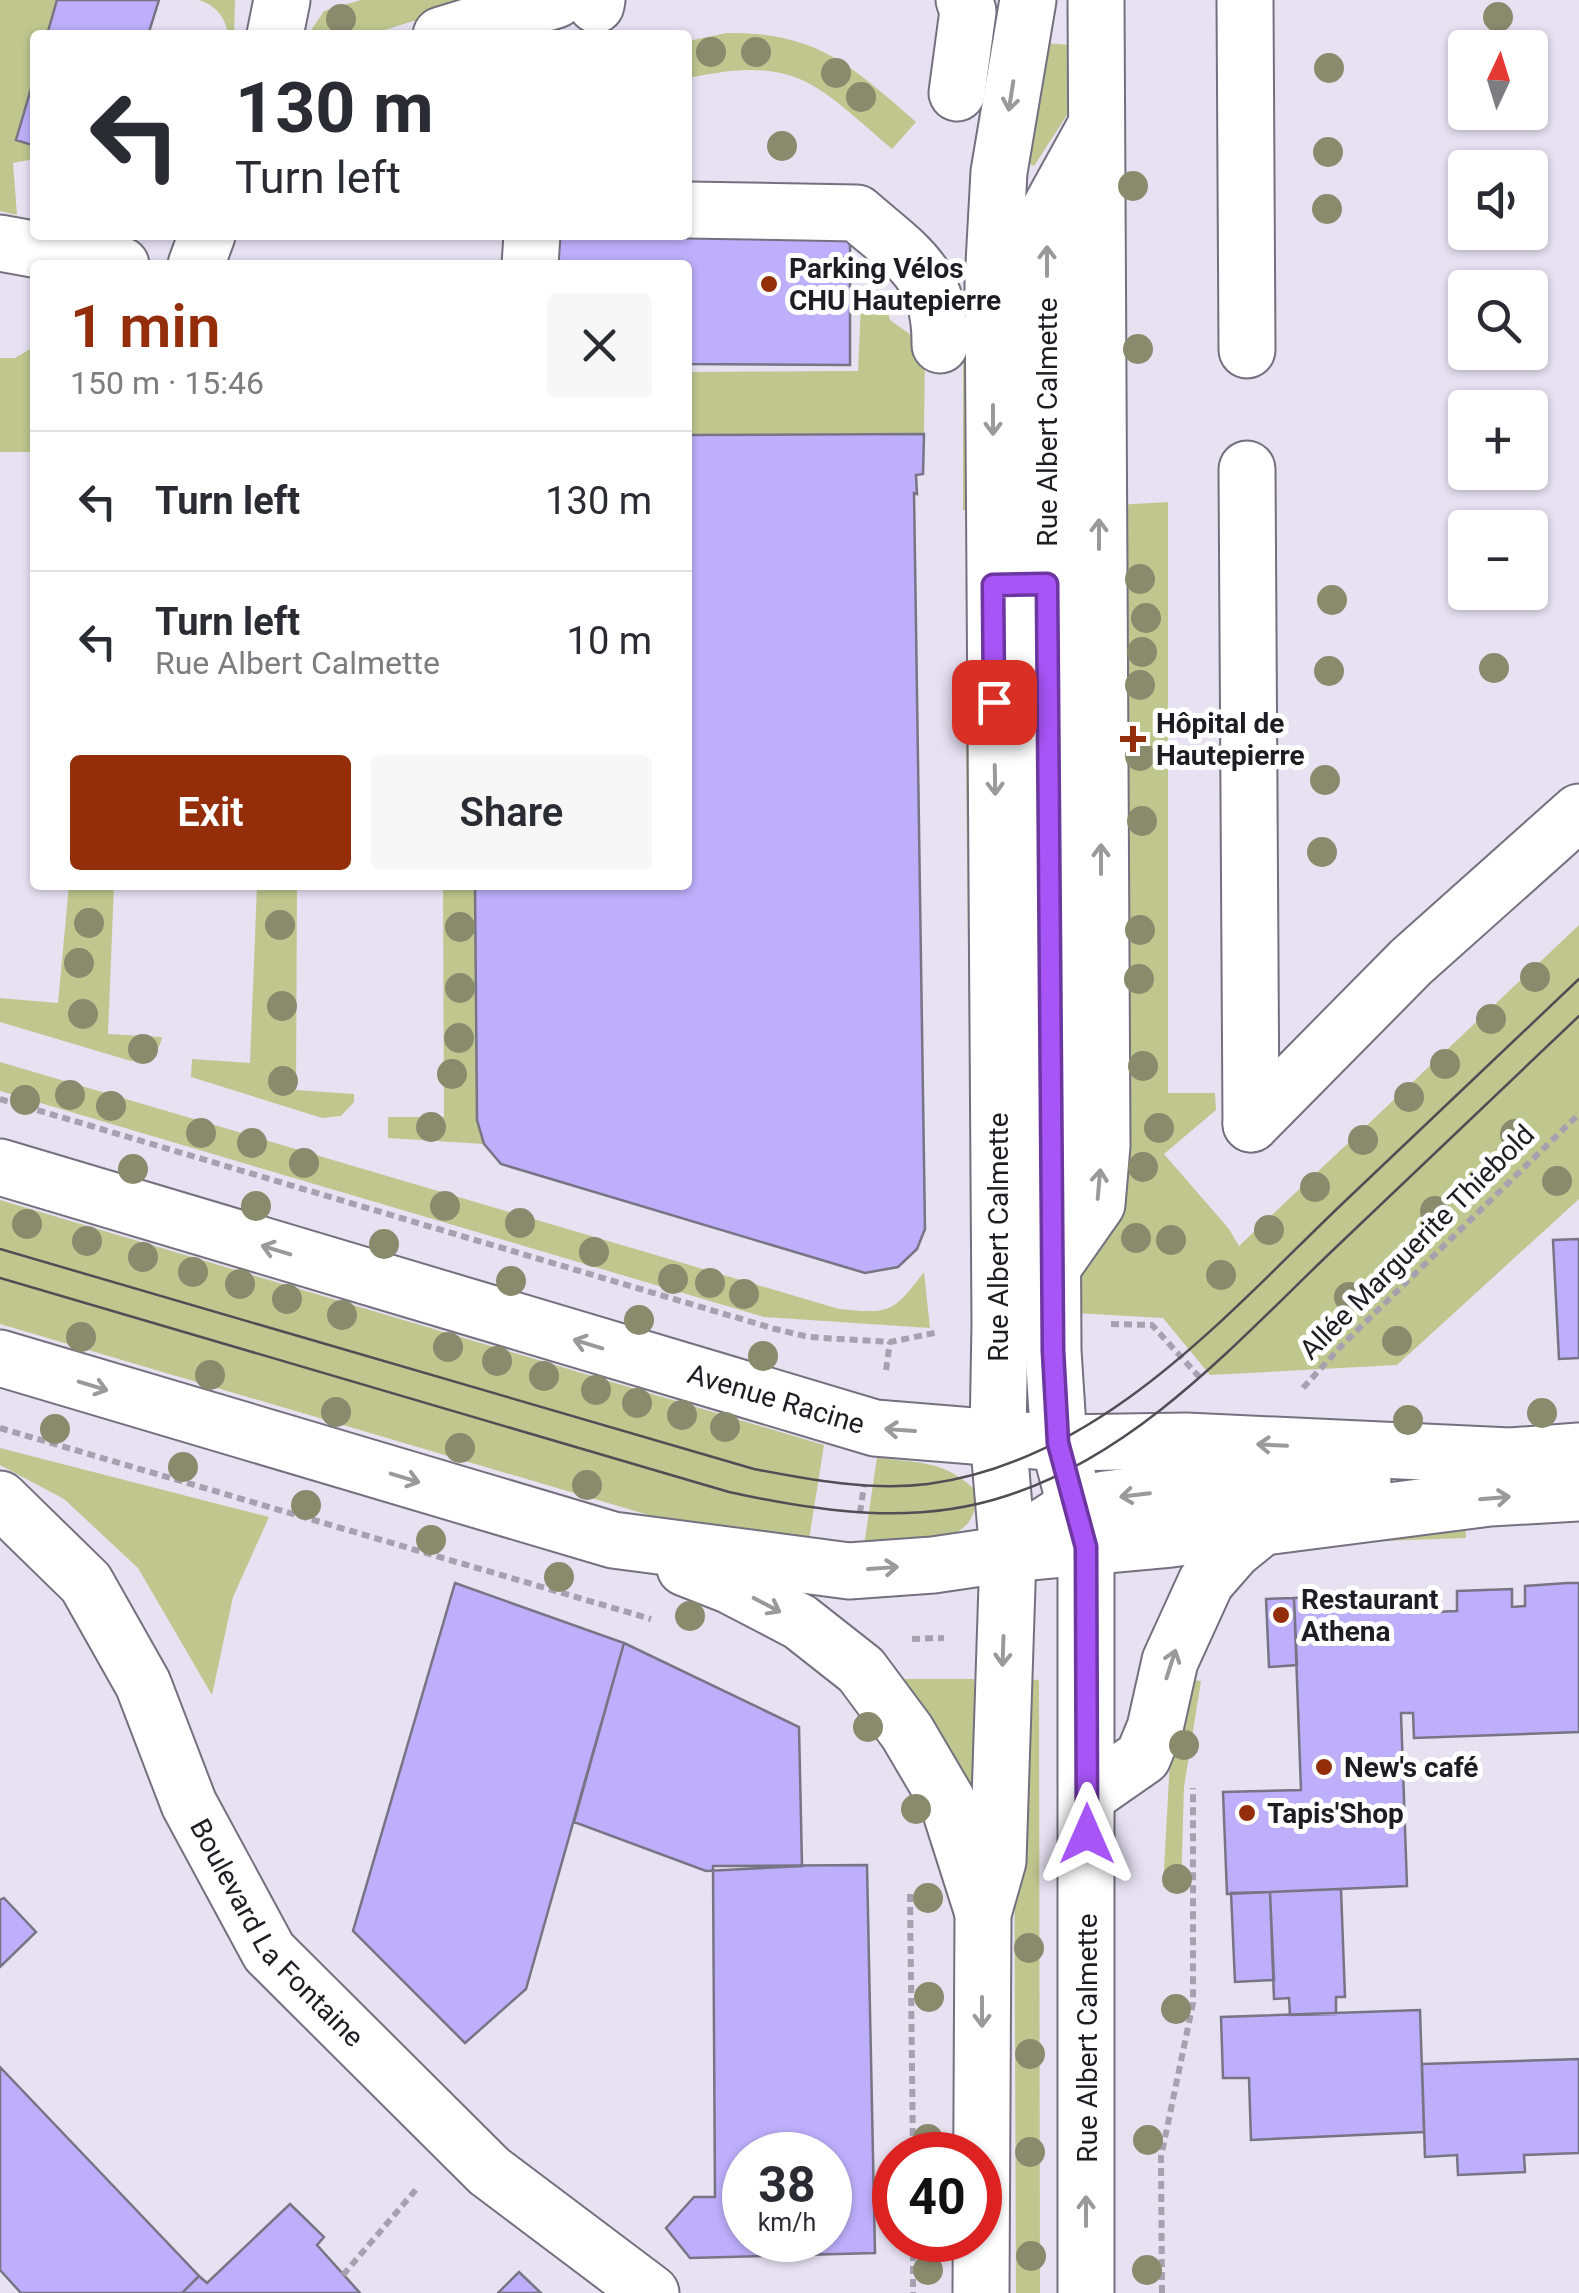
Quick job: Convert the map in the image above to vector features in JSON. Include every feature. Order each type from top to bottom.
[{"type":"street","points":[[276,30],[282,0]]},
{"type":"street","name":"Rue Albert Calmette","points":[[1086,2293],[1087,1796],[1080,1527],[1058,1443],[1053,1324],[1047,214],[1095,127],[1096,0]]},
{"type":"street","points":[[1245,0],[1247,350]]},
{"type":"street","points":[[463,30],[583,2]]},
{"type":"street","points":[[957,93],[978,6]]},
{"type":"street","name":"Rue Albert Calmette","points":[[978,6],[999,172],[994,282],[993,585],[998,1436],[1008,1554],[998,1861],[983,1914],[981,2293]]},
{"type":"street","points":[[1052,1268],[1097,1204],[1102,1146],[1095,127]]},
{"type":"street","points":[[692,210],[862,207],[923,271],[940,320],[940,345]]},
{"type":"street","points":[[0,243],[94,260]]},
{"type":"street","points":[[1248,469],[1251,1124],[1411,962],[1579,812]]},
{"type":"street","points":[[993,585],[1047,584]]},
{"type":"street","name":"Avenue Racine","points":[[0,1167],[875,1428],[1058,1443],[1186,1441],[1510,1456],[1579,1452]]},
{"type":"street","points":[[0,1358],[613,1540],[731,1586],[800,1622],[861,1670],[907,1732],[947,1800],[983,1914]]},
{"type":"street","points":[[613,1540],[849,1571],[934,1565],[1008,1554],[1179,1490],[1413,1478],[1510,1456]]},
{"type":"street","points":[[1080,1527],[1260,1529],[1490,1498],[1579,1493]]},
{"type":"street","name":"Boulevard La Fontaine","points":[[0,1499],[86,1583],[142,1684],[188,1804],[270,1952],[489,2171],[652,2293]]},
{"type":"street","points":[[1087,1796],[1143,1757],[1170,1661],[1206,1582],[1234,1550],[1260,1529]]},
{"type":"path","points":[[0,1099],[774,1329],[809,1337],[890,1342]]},
{"type":"path","name":"Allée Marguerite Thiebold","points":[[1298,1396],[1344,1343],[1579,1114]]},
{"type":"path","points":[[1053,1324],[1152,1324],[1209,1386]]},
{"type":"path","points":[[0,1428],[660,1622]]},
{"type":"path","points":[[1162,2293],[1161,2158],[1193,2002],[1195,1770]]},
{"type":"path","points":[[908,1882],[912,1914],[913,2132]]},
{"type":"path","points":[[913,2262],[913,2293]]},
{"type":"green space","points":[[0,0],[58,0],[49,30],[30,30],[30,93],[16,140],[30,144],[30,160],[13,163],[17,215],[0,211]]},
{"type":"green space","points":[[198,0],[235,0],[234,30],[227,30],[222,17]]},
{"type":"green space","points":[[361,0],[482,0],[384,30],[311,30],[324,11]]},
{"type":"green space","points":[[727,33],[759,34],[810,46],[852,69],[916,122],[892,149],[842,106],[801,80],[754,70],[692,77],[692,40]]},
{"type":"green space","points":[[1035,42],[1080,46],[1076,101],[1034,166],[1022,160]]},
{"type":"green space","points":[[963,288],[970,305],[975,510],[963,510]]},
{"type":"green space","points":[[881,289],[890,320],[925,345],[924,434],[692,435],[692,372],[858,371],[861,303]]},
{"type":"green space","points":[[30,349],[30,452],[0,452],[0,358],[15,358]]},
{"type":"green space","points":[[1168,502],[1168,1093],[1215,1093],[1216,1110],[1164,1154],[1239,1246],[1579,925],[1579,1199],[1397,1365],[1210,1375],[1163,1318],[1075,1313],[1117,505]]},
{"type":"green space","points":[[965,676],[976,677],[981,1316],[972,1316]]},
{"type":"green space","points":[[69,890],[114,890],[108,1034],[162,1037],[158,1048],[147,1057],[131,1061],[0,1022],[0,998],[58,1003]]},
{"type":"green space","points":[[257,890],[297,890],[296,1090],[354,1094],[354,1102],[341,1116],[322,1118],[191,1077],[192,1059],[250,1063]]},
{"type":"green space","points":[[443,890],[475,890],[477,1120],[484,1144],[388,1138],[388,1117],[444,1117]]},
{"type":"green space","points":[[0,1062],[839,1309],[889,1308],[905,1296],[924,1272],[930,1328],[764,1317],[0,1091]]},
{"type":"green space","points":[[0,1200],[824,1445],[808,1546],[720,1536],[0,1324]]},
{"type":"green space","points":[[0,1448],[269,1517],[233,1597],[212,1695],[138,1568],[64,1499],[0,1465]]},
{"type":"green space","points":[[877,1457],[929,1464],[962,1479],[974,1489],[975,1509],[968,1523],[938,1539],[864,1546]]},
{"type":"green space","points":[[1465,1516],[1466,1538],[1298,1544]]},
{"type":"green space","points":[[903,1679],[974,1679],[977,1789],[971,1791],[952,1753]]},
{"type":"green space","points":[[1021,1679],[1039,1680],[1040,2293],[1016,2293],[1014,1767]]},
{"type":"green space","points":[[1182,1679],[1201,1681],[1184,1787],[1181,1889],[1163,1887],[1171,1742]]},
{"type":"building","points":[[57,0],[159,0],[150,30],[48,30]]},
{"type":"building","points":[[30,92],[30,144],[16,140]]},
{"type":"building","name":"Parking Vélos CHU Hautepierre","points":[[850,224],[850,365],[692,364],[692,260],[543,260],[544,240],[692,240],[692,235]]},
{"type":"building","points":[[924,434],[923,474],[916,475],[917,494],[914,493],[925,1229],[917,1249],[898,1267],[865,1273],[501,1164],[484,1144],[477,1120],[475,890],[692,890],[692,435]]},
{"type":"building","points":[[1579,1239],[1579,1358],[1559,1359],[1553,1240]]},
{"type":"building","points":[[455,1583],[624,1643],[526,1989],[465,2043],[353,1931]]},
{"type":"building","points":[[1579,1583],[1579,1732],[1414,1738],[1413,1713],[1401,1713],[1407,1886],[1227,1894],[1223,1792],[1301,1790],[1294,1598],[1408,1594],[1409,1613],[1457,1611],[1457,1591],[1512,1589],[1512,1607],[1525,1606],[1525,1586]]},
{"type":"building","points":[[1294,1598],[1297,1665],[1269,1667],[1266,1599]]},
{"type":"building","points":[[624,1643],[799,1727],[802,1866],[706,1871],[574,1822]]},
{"type":"building","points":[[867,1865],[872,2253],[852,2254],[852,2132],[722,2132],[722,2257],[690,2258],[666,2228],[694,2197],[715,2197],[713,1866]]},
{"type":"building","points":[[1341,1889],[1345,1997],[1336,1997],[1336,2014],[1290,2015],[1289,1998],[1274,1999],[1270,1892]]},
{"type":"building","points":[[1270,1892],[1274,1980],[1235,1982],[1231,1893]]},
{"type":"building","points":[[4,1898],[36,1932],[0,1967],[0,1900]]},
{"type":"building","points":[[1420,2010],[1424,2132],[1251,2140],[1249,2078],[1223,2078],[1221,2017]]},
{"type":"building","points":[[1579,2059],[1579,2153],[1524,2155],[1525,2172],[1458,2175],[1457,2155],[1425,2157],[1422,2064]]},
{"type":"building","points":[[0,2067],[199,2276],[182,2293],[21,2293],[0,2270]]},
{"type":"building","points":[[290,2204],[324,2237],[317,2245],[360,2293],[182,2293],[199,2276],[207,2283]]},
{"type":"building","points":[[519,2272],[541,2293],[498,2293]]},
{"type":"tram line","points":[[0,1249],[754,1469],[863,1485],[928,1484],[990,1470],[1049,1446],[1103,1415],[1155,1378],[1252,1292],[1579,979]]},
{"type":"tram line","points":[[0,1278],[729,1492],[833,1510],[937,1511],[1006,1496],[1054,1477],[1141,1425],[1221,1359],[1579,1016]]},
{"type":"place","name":"Parking Vélos CHU Hautepierre","points":[[769,284]]},
{"type":"place","name":"Hôpital de Hautepierre","points":[[1133,739]]},
{"type":"place","name":"Restaurant Athena","points":[[1281,1615]]},
{"type":"place","name":"New's café","points":[[1324,1767]]},
{"type":"place","name":"Tapis'Shop","points":[[1247,1813]]},
{"type":"route","points":[[994,702],[993,585],[1047,584],[1053,1351],[1058,1443],[1086,1547],[1087,1834]]}]
